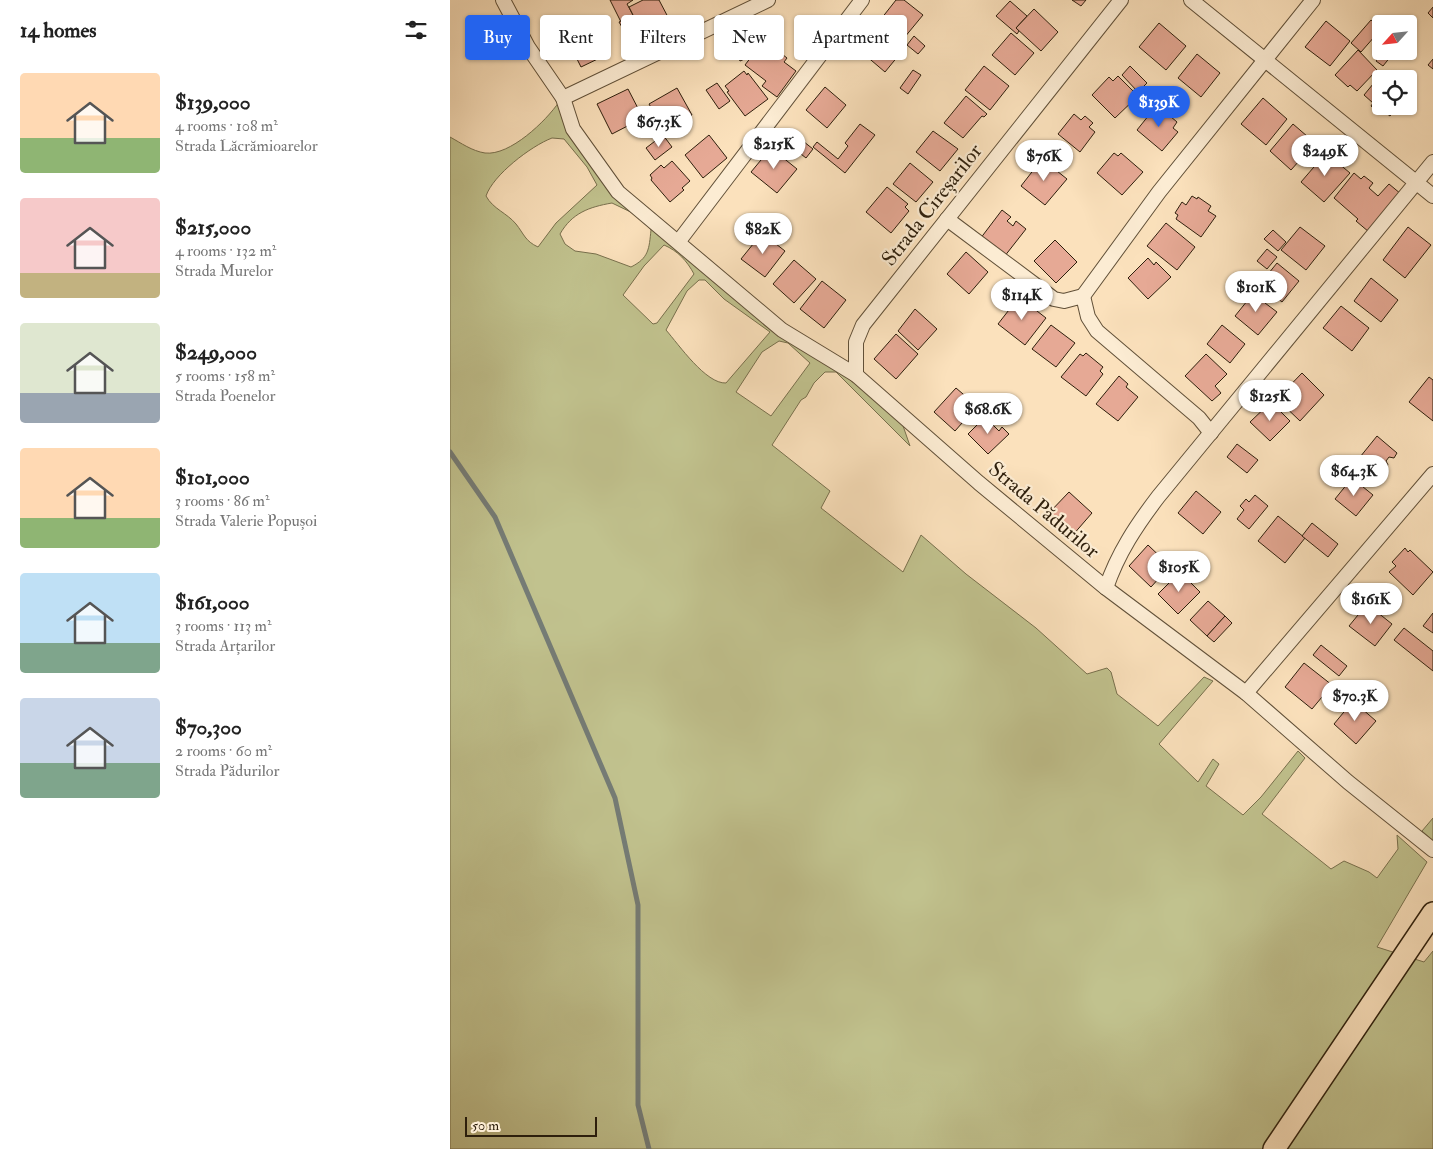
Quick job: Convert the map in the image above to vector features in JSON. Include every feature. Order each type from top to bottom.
[{"type":"main road","points":[[1274,1149],[1433,913]]},
{"type":"street","name":"Strada Pădurilor","points":[[504,0],[532,54],[564,98],[573,129],[618,192],[679,241],[743,299],[782,330],[856,375],[979,483],[1106,588],[1246,693],[1348,782],[1433,850]]},
{"type":"street","points":[[564,98],[768,0]]},
{"type":"street","points":[[679,241],[862,0]]},
{"type":"street","name":"Strada Cireșarilor","points":[[856,375],[856,342],[864,324],[1121,0]]},
{"type":"street","points":[[1191,0],[1433,196]]},
{"type":"street","points":[[947,219],[1054,299],[1064,301],[1083,296],[1159,192],[1313,0]]},
{"type":"street","points":[[1106,588],[1114,566],[1130,536],[1211,433],[1433,162]]},
{"type":"street","points":[[1083,296],[1088,317],[1097,331],[1199,418],[1211,433]]},
{"type":"street","points":[[1246,693],[1433,474]]},
{"type":"green space","points":[[559,102],[606,187],[901,420],[910,446],[836,372],[825,372],[814,383],[772,445],[830,491],[821,508],[903,572],[921,535],[966,574],[1036,628],[1087,674],[1107,668],[1111,672],[1117,694],[1158,726],[1204,677],[1213,681],[1159,744],[1198,782],[1213,759],[1219,764],[1206,786],[1243,815],[1261,797],[1298,751],[1305,758],[1262,814],[1331,869],[1344,861],[1369,872],[1377,878],[1398,849],[1397,835],[1427,862],[1377,947],[1424,962],[1433,951],[1433,1149],[450,1149],[450,137],[485,153],[495,152],[505,149],[526,136]],"holes":[[[552,138],[564,139],[587,167],[597,185],[556,223],[538,247],[527,240],[516,224],[492,204],[486,196],[496,179],[504,171],[524,154]],[[612,203],[641,217],[651,230],[650,243],[645,256],[631,267],[596,254],[575,251],[565,244],[560,234],[570,221],[582,212]],[[664,245],[682,257],[694,274],[657,323],[653,324],[623,295],[644,266]],[[699,280],[705,280],[724,299],[770,332],[726,383],[718,382],[702,371],[685,354],[666,330],[687,291]],[[779,341],[788,343],[810,363],[771,416],[736,392],[762,352]]]},
{"type":"green space","points":[[1433,818],[1433,841],[1422,831]]},
{"type":"building","points":[[610,0],[633,0],[627,4],[633,15],[621,15],[621,22]]},
{"type":"building","points":[[643,0],[659,0],[667,15],[633,15],[629,7]]},
{"type":"building","points":[[896,0],[904,0],[923,15],[907,34],[907,15],[884,15]]},
{"type":"building","points":[[1072,0],[1086,0],[1081,6]]},
{"type":"building","points":[[1010,1],[1027,16],[1016,28],[1019,31],[1017,34],[996,16]]},
{"type":"building","points":[[1433,7],[1433,18],[1428,13]]},
{"type":"building","points":[[1034,9],[1058,32],[1041,51],[1016,28]]},
{"type":"building","points":[[1326,21],[1350,41],[1330,66],[1305,47]]},
{"type":"building","points":[[1372,21],[1372,39],[1361,52],[1351,43]]},
{"type":"building","points":[[1159,23],[1186,46],[1166,70],[1139,47]]},
{"type":"building","points":[[1011,33],[1034,53],[1015,75],[992,55]]},
{"type":"building","points":[[914,36],[925,46],[918,54],[907,45]]},
{"type":"building","points":[[1358,50],[1377,70],[1372,70],[1372,75],[1357,91],[1350,85],[1348,87],[1335,75]]},
{"type":"building","points":[[1197,54],[1220,73],[1201,97],[1178,78]]},
{"type":"building","points":[[784,56],[787,58],[784,62],[796,71],[777,97],[762,86],[766,81],[745,65],[749,60],[784,60]]},
{"type":"building","points":[[1433,59],[1433,69],[1428,65]]},
{"type":"building","points":[[578,60],[596,60],[581,67]]},
{"type":"building","points":[[871,60],[895,60],[885,72]]},
{"type":"building","points":[[1377,60],[1388,60],[1383,66]]},
{"type":"building","points":[[984,66],[1009,86],[990,110],[965,90]]},
{"type":"building","points":[[1130,66],[1147,83],[1138,92],[1122,75]]},
{"type":"building","points":[[913,70],[921,75],[908,94],[900,88]]},
{"type":"building","points":[[744,71],[747,75],[748,73],[768,99],[745,116],[727,92],[729,91],[725,86]]},
{"type":"building","points":[[1118,76],[1138,96],[1115,118],[1092,95],[1109,77],[1113,81]]},
{"type":"building","points":[[717,83],[730,101],[719,109],[706,90]]},
{"type":"building","points":[[1372,85],[1372,102],[1364,95]]},
{"type":"building","points":[[825,87],[846,105],[827,128],[806,110]]},
{"type":"building","points":[[677,88],[692,115],[664,130],[649,104]]},
{"type":"building","points":[[628,89],[643,118],[612,134],[597,104]]},
{"type":"building","points":[[966,96],[987,114],[984,117],[982,116],[963,138],[944,123]]},
{"type":"building","points":[[1263,98],[1287,119],[1266,145],[1241,124]]},
{"type":"building","points":[[1157,105],[1177,122],[1173,128],[1178,132],[1162,151],[1137,130]]},
{"type":"building","points":[[1074,114],[1081,120],[1085,116],[1093,123],[1089,127],[1095,132],[1080,152],[1058,134]]},
{"type":"building","points":[[860,124],[875,135],[845,173],[813,147],[817,142],[838,159],[848,146],[845,143]]},
{"type":"building","points":[[1293,124],[1315,143],[1291,170],[1270,151]]},
{"type":"building","points":[[933,131],[958,149],[940,171],[916,152]]},
{"type":"building","points":[[794,134],[813,149],[806,158],[787,143]]},
{"type":"building","points":[[663,135],[672,147],[655,160],[646,148]]},
{"type":"building","points":[[709,135],[727,158],[703,178],[685,155]]},
{"type":"building","points":[[771,148],[797,169],[777,193],[751,172]]},
{"type":"building","points":[[1114,153],[1118,156],[1121,153],[1143,172],[1122,195],[1097,173]]},
{"type":"building","points":[[1326,153],[1350,173],[1324,202],[1301,182]]},
{"type":"building","points":[[1042,159],[1067,179],[1045,205],[1021,186]]},
{"type":"building","points":[[672,161],[690,181],[682,188],[684,190],[670,202],[651,180],[650,175],[661,165],[664,168]]},
{"type":"building","points":[[910,163],[933,182],[916,202],[893,184]]},
{"type":"building","points":[[1354,173],[1361,179],[1364,176],[1373,183],[1369,188],[1378,196],[1389,184],[1401,194],[1369,232],[1356,221],[1358,219],[1334,198]]},
{"type":"building","points":[[887,187],[908,204],[905,207],[909,211],[891,233],[866,212]]},
{"type":"building","points":[[1192,196],[1197,199],[1198,197],[1211,206],[1208,211],[1216,216],[1201,237],[1176,219],[1178,215],[1175,213],[1182,202],[1186,205]]},
{"type":"building","points":[[1002,210],[1011,217],[1007,221],[1013,226],[1016,221],[1026,229],[1004,257],[980,239]]},
{"type":"building","points":[[1166,223],[1195,247],[1177,270],[1147,246]]},
{"type":"building","points":[[1300,227],[1325,246],[1306,270],[1281,250]]},
{"type":"building","points":[[1408,227],[1431,245],[1405,278],[1383,260]]},
{"type":"building","points":[[1273,230],[1286,242],[1278,251],[1264,239]]},
{"type":"building","points":[[762,233],[785,251],[765,277],[741,259]]},
{"type":"building","points":[[1055,240],[1077,262],[1056,283],[1034,261]]},
{"type":"building","points":[[1267,249],[1277,257],[1267,269],[1257,261]]},
{"type":"building","points":[[966,252],[988,272],[969,294],[947,274]]},
{"type":"building","points":[[1148,258],[1154,265],[1156,262],[1171,277],[1148,299],[1128,278]]},
{"type":"building","points":[[794,260],[816,279],[794,303],[773,284]]},
{"type":"building","points":[[1277,263],[1299,281],[1282,302],[1260,284]]},
{"type":"building","points":[[1371,278],[1398,300],[1381,322],[1354,301]]},
{"type":"building","points":[[822,281],[846,300],[824,328],[800,309]]},
{"type":"building","points":[[1256,290],[1268,300],[1265,303],[1277,312],[1258,335],[1235,316]]},
{"type":"building","points":[[1019,297],[1046,318],[1025,345],[998,324]]},
{"type":"building","points":[[1341,306],[1369,328],[1352,351],[1323,328]]},
{"type":"building","points":[[915,309],[937,329],[918,350],[898,331]]},
{"type":"building","points":[[1051,325],[1075,343],[1056,367],[1032,349]]},
{"type":"building","points":[[1222,325],[1245,344],[1230,363],[1207,344]]},
{"type":"building","points":[[896,334],[918,354],[896,379],[874,359]]},
{"type":"building","points":[[1086,353],[1103,367],[1100,371],[1103,374],[1086,396],[1061,377],[1080,354],[1083,356]]},
{"type":"building","points":[[1206,354],[1227,374],[1215,386],[1221,393],[1212,401],[1185,376]]},
{"type":"building","points":[[1302,373],[1324,395],[1300,421],[1277,399]]},
{"type":"building","points":[[1119,376],[1128,384],[1126,387],[1138,397],[1118,421],[1096,404]]},
{"type":"building","points":[[1429,377],[1433,380],[1433,421],[1409,402]]},
{"type":"building","points":[[956,388],[977,406],[955,431],[934,412]]},
{"type":"building","points":[[1271,402],[1290,421],[1270,441],[1250,422]]},
{"type":"building","points":[[985,417],[999,431],[1002,427],[1009,434],[988,454],[968,434]]},
{"type":"building","points":[[1377,436],[1397,453],[1394,458],[1389,457],[1386,461],[1388,465],[1382,472],[1378,469],[1373,476],[1356,462]]},
{"type":"building","points":[[1237,444],[1258,460],[1247,473],[1227,457]]},
{"type":"building","points":[[1352,478],[1373,495],[1356,516],[1335,499]]},
{"type":"building","points":[[1196,491],[1221,512],[1203,534],[1178,513]]},
{"type":"building","points":[[1069,492],[1092,513],[1072,536],[1048,514]]},
{"type":"building","points":[[1255,495],[1268,506],[1249,529],[1237,519],[1244,510],[1240,506],[1246,499],[1249,502]]},
{"type":"building","points":[[1278,516],[1305,538],[1285,563],[1258,541]]},
{"type":"building","points":[[1312,523],[1338,544],[1328,557],[1302,536]]},
{"type":"building","points":[[1148,545],[1170,566],[1151,587],[1129,566]]},
{"type":"building","points":[[1405,548],[1408,552],[1410,550],[1433,572],[1413,595],[1389,572],[1396,566],[1392,562]]},
{"type":"building","points":[[1180,572],[1200,592],[1178,614],[1158,594]]},
{"type":"building","points":[[1208,601],[1225,616],[1207,636],[1190,620]]},
{"type":"building","points":[[1367,604],[1392,624],[1375,646],[1349,626]]},
{"type":"building","points":[[1433,613],[1433,633],[1423,626]]},
{"type":"building","points":[[1225,616],[1232,623],[1214,642],[1207,636]]},
{"type":"building","points":[[1404,628],[1433,651],[1433,671],[1394,640]]},
{"type":"building","points":[[1321,645],[1347,666],[1339,676],[1313,655]]},
{"type":"building","points":[[1304,663],[1332,685],[1312,709],[1285,687]]},
{"type":"building","points":[[1353,701],[1376,721],[1356,744],[1334,724]]},
{"type":"waterway","points":[[450,452],[495,517],[615,798],[638,905],[638,1105],[649,1149]]}]
